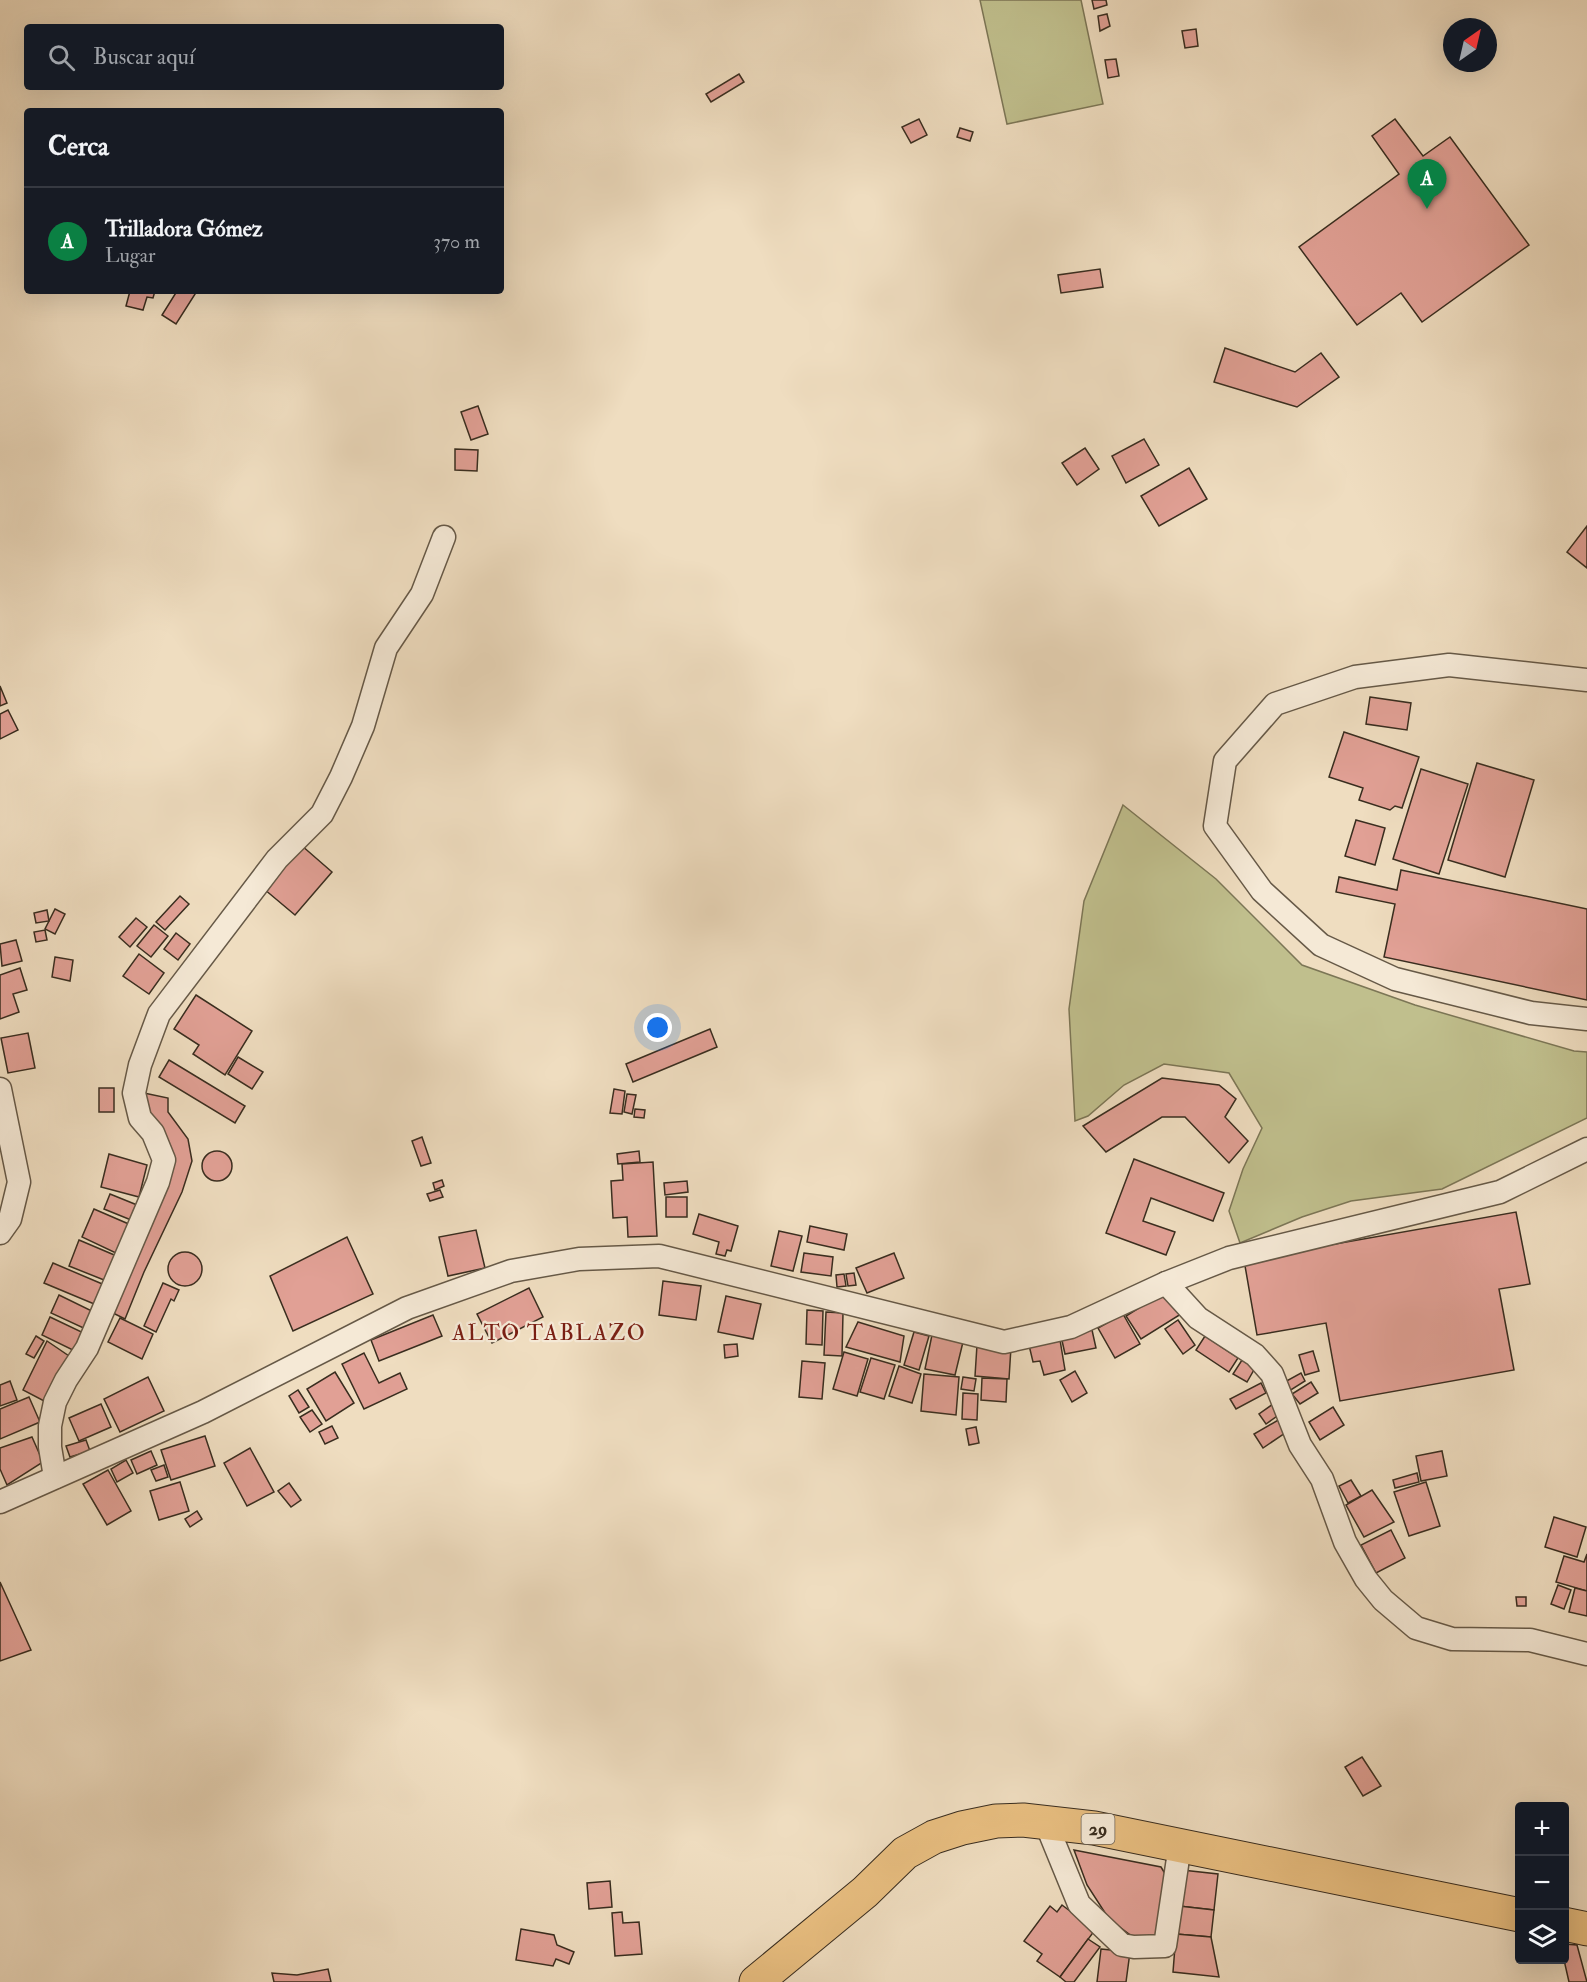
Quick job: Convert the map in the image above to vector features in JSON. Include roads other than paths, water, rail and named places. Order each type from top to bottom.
[{"type":"main road","name":"29","points":[[756,1982],[865,1892],[905,1852],[934,1837],[996,1821],[1045,1821],[1094,1828],[1515,1914]]},
{"type":"main road","points":[[1569,1925],[1587,1929]]},
{"type":"street","points":[[55,1477],[50,1446],[50,1426],[55,1402],[87,1348],[158,1182],[164,1160],[153,1133],[140,1118],[135,1093],[140,1065],[159,1014],[277,859],[322,814],[363,726],[386,648],[422,594],[444,537]]},
{"type":"street","points":[[1587,680],[1449,665],[1354,677],[1275,704],[1225,761],[1215,826],[1262,891],[1321,945],[1395,979],[1531,1013],[1587,1019]]},
{"type":"street","points":[[0,1089],[19,1182],[10,1219],[0,1233]]},
{"type":"street","points":[[0,1502],[203,1412],[407,1308],[511,1271],[579,1259],[659,1256],[1004,1342],[1071,1328],[1166,1283],[1229,1258],[1500,1192],[1587,1149]]},
{"type":"street","points":[[1166,1283],[1198,1318],[1255,1355],[1272,1374],[1300,1445],[1322,1479],[1345,1542],[1366,1579],[1383,1600],[1416,1628],[1452,1639],[1530,1640],[1587,1654]]},
{"type":"street","points":[[1045,1821],[1079,1904],[1122,1945],[1165,1946],[1180,1845]]},
{"type":"place","name":"Trilladora Gómez","points":[[1427,209]]},
{"type":"district","name":"ALTO TABLAZO","points":[[549,1333]]}]
